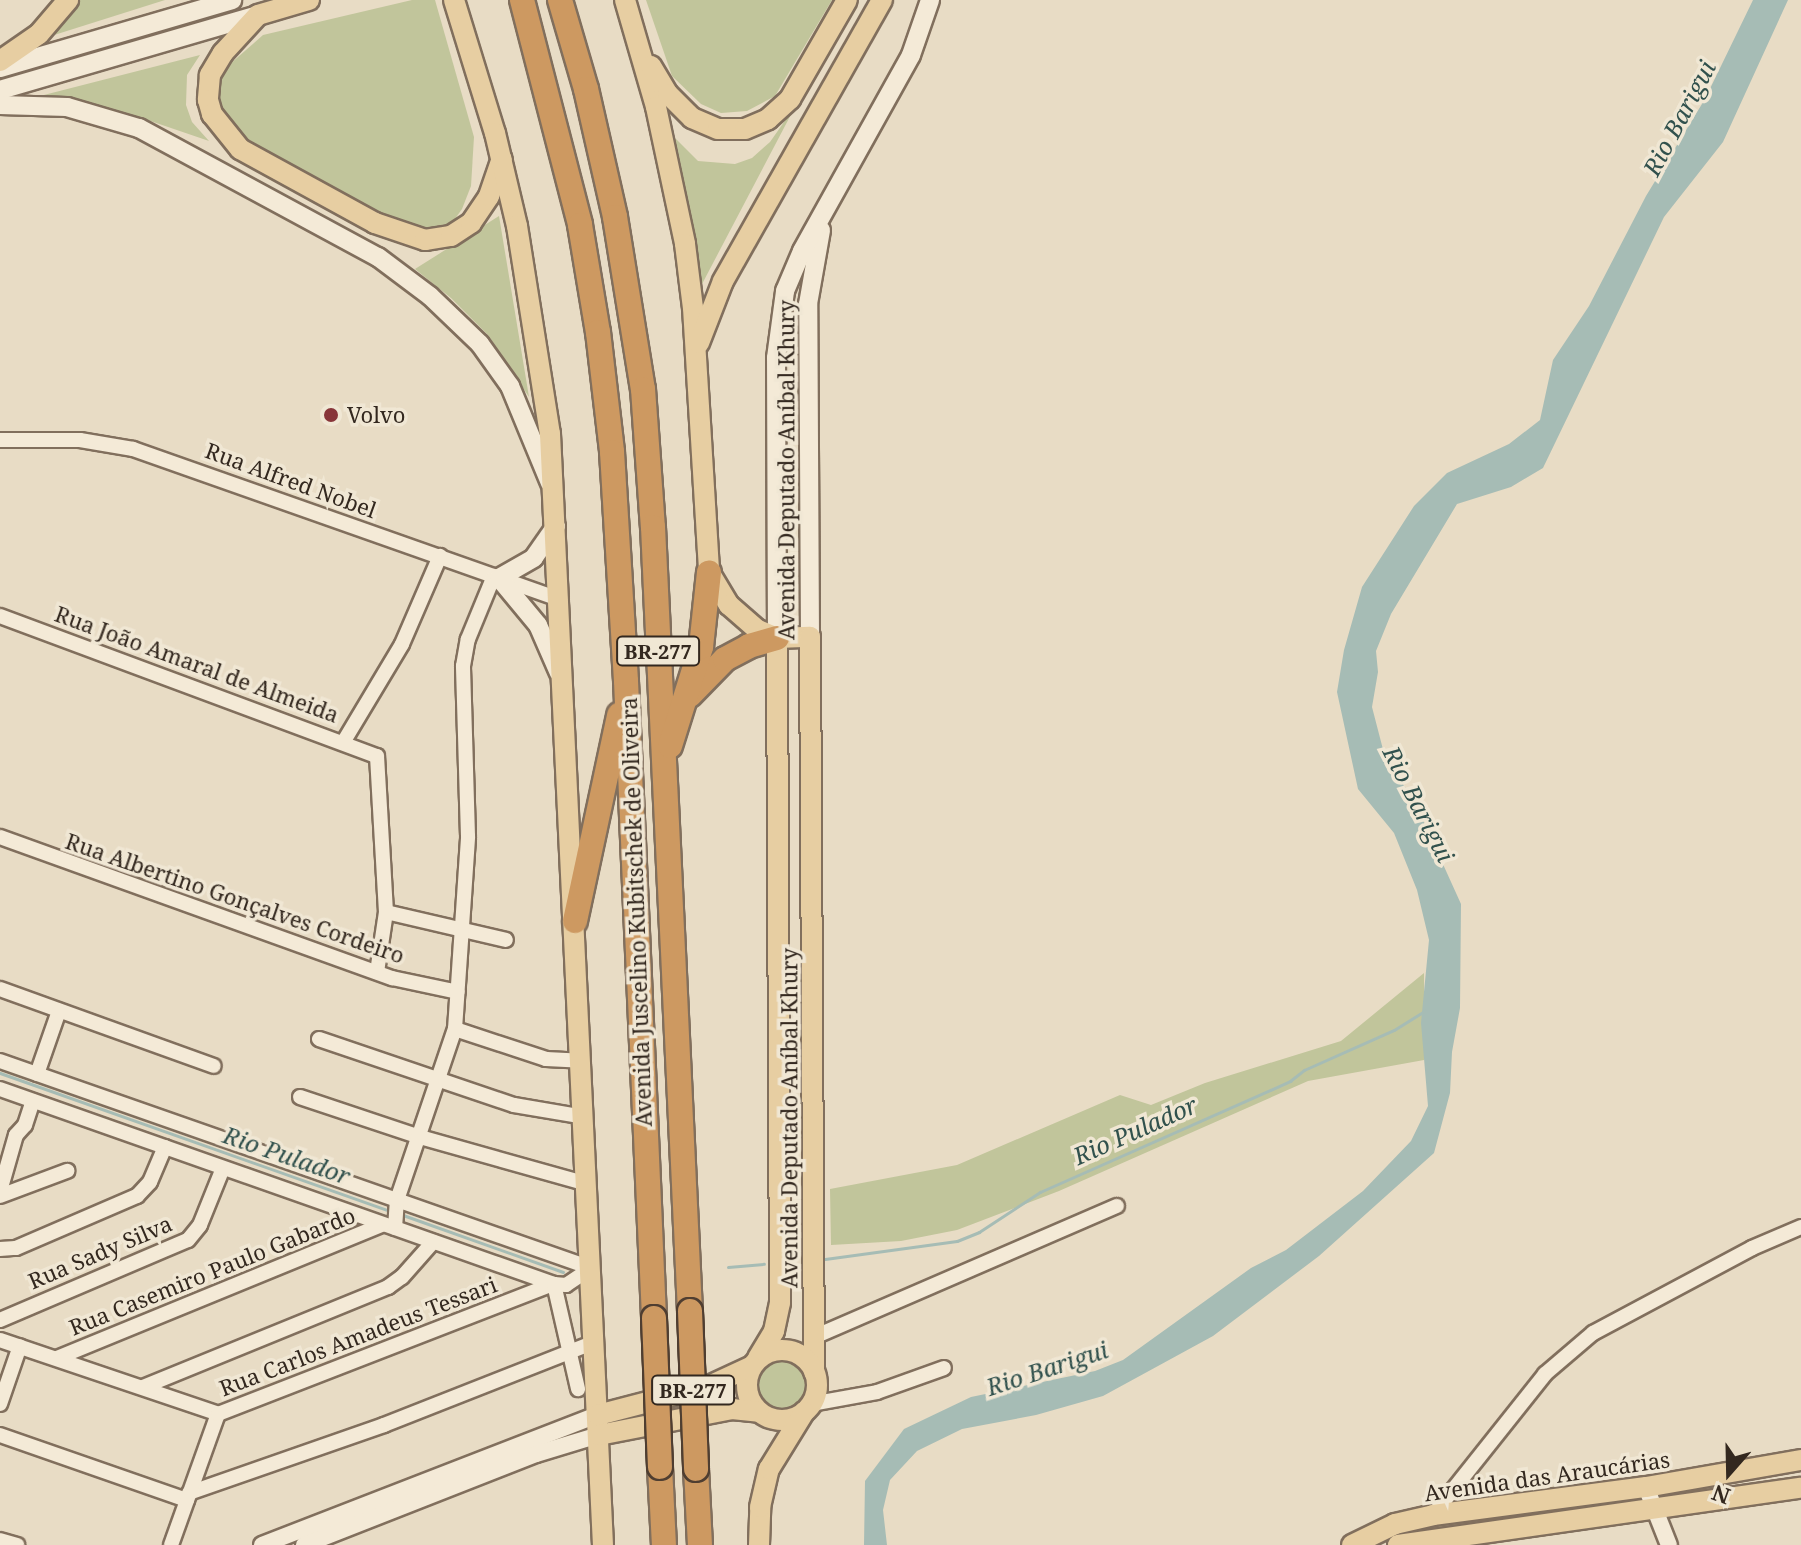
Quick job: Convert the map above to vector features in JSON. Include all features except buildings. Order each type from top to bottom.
[{"type":"highway","name":"Avenida Juscelino Kubitschek de Oliveira","points":[[522,0],[568,171],[596,319],[612,452],[626,681],[664,1545]]},
{"type":"highway","name":"Avenida Juscelino Kubitschek de Oliveira","points":[[560,0],[586,89],[615,217],[643,389],[700,1545]]},
{"type":"highway","points":[[664,776],[675,721],[701,647],[709,572]]},
{"type":"highway","points":[[675,721],[687,697],[704,676],[725,659],[749,646],[777,638]]},
{"type":"highway","points":[[575,921],[626,681]]},
{"type":"main road","points":[[0,61],[39,34],[68,0]]},
{"type":"main road","points":[[0,68],[232,0]]},
{"type":"main road","points":[[0,90],[309,0]]},
{"type":"main road","points":[[454,0],[502,159],[535,325],[555,494],[603,1545]]},
{"type":"main road","points":[[625,0],[680,215],[690,279],[709,572],[723,597],[743,619],[777,638],[810,637]]},
{"type":"main road","points":[[639,46],[668,94],[692,118],[718,129],[745,129],[768,119],[790,99],[847,0]]},
{"type":"main road","points":[[695,354],[723,281],[882,0]]},
{"type":"main road","points":[[827,208],[911,55],[930,0]]},
{"type":"main road","points":[[258,15],[223,53],[210,75],[208,87],[208,100],[218,126],[255,160],[375,223],[425,240],[451,236],[471,223],[489,196],[502,159]]},
{"type":"main road","points":[[0,105],[67,107],[139,128],[339,234],[402,273],[459,322],[499,369],[522,411],[555,494]]},
{"type":"main road","name":"Avenida Deputado Aníbal Khury","points":[[814,1372],[808,304],[827,208]]},
{"type":"main road","name":"Avenida Deputado Aníbal Khury","points":[[755,1362],[774,1331],[780,1303],[777,336],[793,269],[827,208]]},
{"type":"main road","points":[[556,526],[534,558],[496,577],[538,625],[563,683]]},
{"type":"main road","points":[[598,1425],[709,1386],[779,1350],[790,1351],[800,1355],[814,1372],[817,1383],[808,1408],[769,1469]]},
{"type":"main road","points":[[755,1362],[746,1385],[752,1404],[762,1414],[771,1434],[769,1469],[760,1507],[759,1545]]},
{"type":"main road","points":[[598,1425],[732,1409],[785,1420],[808,1408]]},
{"type":"main road","name":"Avenida das Araucárias","points":[[1352,1545],[1395,1524],[1433,1515],[1646,1487],[1801,1460]]},
{"type":"main road","points":[[1402,1544],[1655,1511],[1801,1488]]},
{"type":"main road","points":[[1402,1544],[1433,1515]]},
{"type":"street","name":"Rua Alfred Nobel","points":[[0,440],[80,440],[133,449],[560,599]]},
{"type":"street","points":[[344,741],[406,636],[440,556]]},
{"type":"street","points":[[389,1226],[455,1029],[468,836],[463,666],[468,639],[496,577]]},
{"type":"street","name":"Rua João Amaral de Almeida","points":[[0,616],[344,741],[377,756],[386,912]]},
{"type":"street","name":"Rua Albertino Gonçalves Cordeiro","points":[[0,837],[377,972],[458,992]]},
{"type":"street","points":[[377,972],[386,912],[506,940]]},
{"type":"street","points":[[0,989],[214,1066]]},
{"type":"street","points":[[37,1074],[59,1011]]},
{"type":"street","points":[[455,1029],[546,1059],[581,1061]]},
{"type":"street","points":[[319,1039],[438,1082],[528,1109],[584,1117]]},
{"type":"street","points":[[0,1061],[591,1268]]},
{"type":"street","points":[[0,1089],[554,1284],[578,1389]]},
{"type":"street","points":[[300,1097],[420,1137],[587,1184]]},
{"type":"street","points":[[0,1194],[16,1135],[25,1125],[33,1101]]},
{"type":"street","points":[[0,1129],[16,1135]]},
{"type":"street","points":[[0,1249],[16,1248],[137,1196],[150,1182],[165,1147]]},
{"type":"street","name":"Rua Sady Silva","points":[[0,1320],[188,1240],[200,1225],[223,1168]]},
{"type":"street","points":[[0,1194],[67,1171]]},
{"type":"street","points":[[814,1337],[1117,1206]]},
{"type":"street","name":"Rua Casemiro Paulo Gabardo","points":[[57,1358],[389,1226]]},
{"type":"street","points":[[1433,1515],[1545,1374],[1593,1333],[1752,1248],[1801,1227]]},
{"type":"street","points":[[143,1387],[388,1287],[402,1277],[433,1242]]},
{"type":"street","name":"Rua Carlos Amadeus Tessari","points":[[171,1545],[218,1414],[554,1284],[566,1285],[591,1268]]},
{"type":"street","points":[[0,1340],[218,1414]]},
{"type":"street","points":[[0,1435],[188,1497],[384,1425],[595,1342]]},
{"type":"street","points":[[0,1404],[20,1346]]},
{"type":"street","points":[[808,1408],[877,1392],[944,1368]]},
{"type":"street","points":[[262,1545],[598,1425]]},
{"type":"street","points":[[304,1545],[536,1454],[598,1425]]},
{"type":"street","points":[[1646,1487],[1669,1545]]},
{"type":"street","points":[[0,1540],[17,1545]]},
{"type":"green space","points":[[76,0],[165,0],[51,36]]},
{"type":"green space","points":[[412,0],[435,0],[474,137],[471,186],[462,209],[452,223],[414,231],[392,222],[237,133],[223,118],[218,93],[220,80],[230,64],[263,35]]},
{"type":"green space","points":[[646,0],[832,0],[775,96],[747,111],[721,113],[701,104],[672,76]]},
{"type":"green space","points":[[200,55],[187,75],[186,105],[192,122],[209,141],[130,114],[75,100],[40,96]]},
{"type":"green space","points":[[796,105],[701,286],[672,135],[698,161],[735,164],[752,158],[770,142]]},
{"type":"green space","points":[[499,216],[529,397],[488,335],[451,298],[415,269]]},
{"type":"green space","points":[[1424,973],[1424,1060],[1308,1081],[1059,1191],[957,1230],[901,1241],[831,1245],[830,1189],[957,1165],[1120,1095],[1151,1105],[1205,1083],[1341,1041]]},
{"type":"green space","points":[[782,1358],[801,1366],[809,1385],[801,1404],[782,1412],[763,1404],[755,1385],[763,1366]]},
{"type":"water","points":[[1753,0],[1788,0],[1723,142],[1664,217],[1543,468],[1511,487],[1457,504],[1391,614],[1376,651],[1378,672],[1372,707],[1386,761],[1413,798],[1461,904],[1460,1008],[1452,1052],[1450,1093],[1434,1153],[1319,1256],[1213,1336],[1103,1396],[1036,1415],[962,1429],[917,1451],[890,1480],[883,1510],[887,1545],[864,1545],[865,1481],[904,1429],[971,1397],[1095,1371],[1123,1360],[1251,1268],[1286,1250],[1363,1191],[1411,1141],[1428,1106],[1421,1023],[1429,940],[1417,890],[1394,833],[1358,789],[1337,692],[1344,650],[1362,587],[1414,506],[1447,473],[1509,444],[1540,420],[1553,360],[1589,306],[1646,196],[1705,99]]},
{"type":"waterway","name":"Rio Pulador","points":[[825,1259],[957,1241],[979,1232],[1040,1192],[1290,1081],[1304,1070],[1394,1030],[1425,1011]]},
{"type":"waterway","name":"Rio Pulador","points":[[0,1073],[393,1212]]},
{"type":"waterway","name":"Rio Pulador","points":[[400,1214],[563,1272]]},
{"type":"waterway","name":"Rio Pulador","points":[[728,1267],[764,1264]]},
{"type":"place","name":"Volvo","points":[[331,415]]},
{"type":"water label","name":"Rio Barigui","points":[[1679,118]]},
{"type":"water label","name":"Rio Barigui","points":[[1419,804]]},
{"type":"water label","name":"Rio Barigui","points":[[1047,1368]]}]
